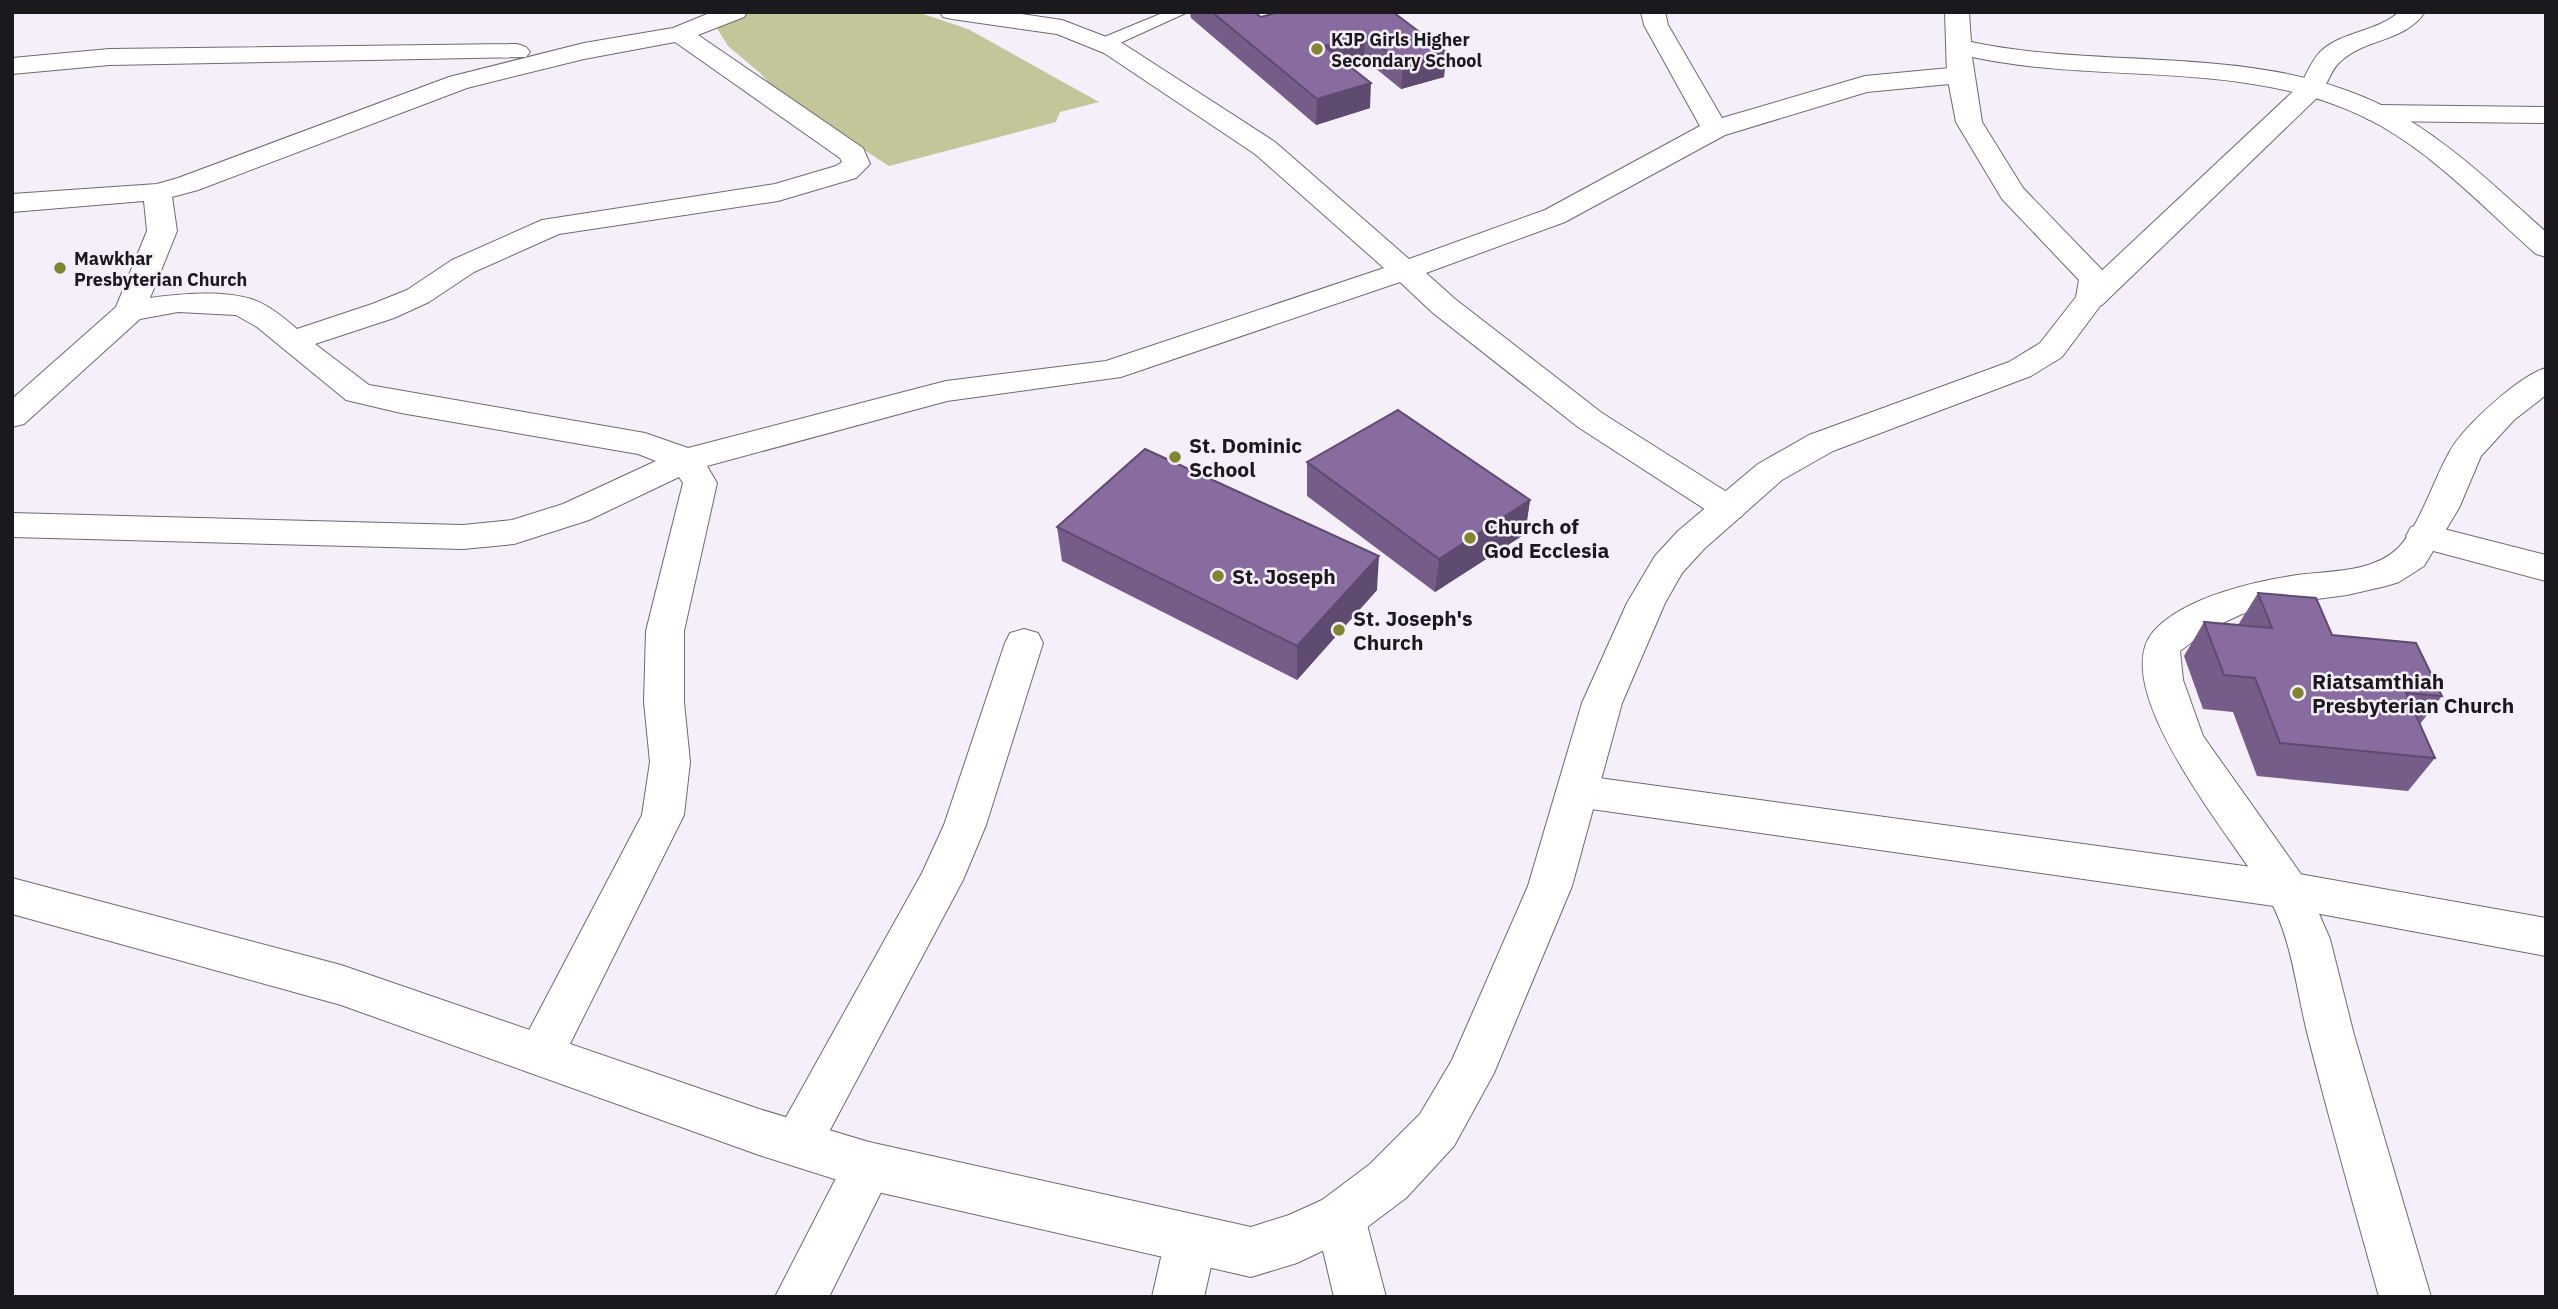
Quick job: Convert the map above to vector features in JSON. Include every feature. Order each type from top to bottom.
[{"type":"street","points":[[12,203],[116,193],[157,192],[188,184],[458,82],[584,51],[679,34],[735,12]]},
{"type":"street","points":[[952,12],[1062,27],[1103,44],[1176,87],[1265,148],[1444,306],[1590,420],[1729,509]]},
{"type":"street","points":[[1653,12],[1656,25],[1715,128]]},
{"type":"street","points":[[12,896],[341,985],[797,1144],[869,1166],[1251,1252],[1297,1238],[1340,1217],[1388,1181],[1437,1130],[1470,1073],[1550,886],[1602,703],[1646,603],[1668,565],[1692,540],[1770,472],[1821,443],[2020,369],[2051,349],[2091,298],[2312,88],[2329,57],[2347,45],[2388,31],[2413,12]]},
{"type":"street","points":[[293,341],[383,312],[418,296],[463,266],[552,226],[778,192],[846,172],[856,164],[853,154],[679,34]]},
{"type":"street","points":[[1959,45],[1969,122],[2012,193],[2094,279],[2091,298]]},
{"type":"street","points":[[12,525],[463,537],[514,532],[576,512],[686,460],[946,391],[1110,370],[1405,271],[1555,216],[1715,128],[1865,84],[1959,45],[2042,62],[2271,78],[2312,88],[2376,113],[2430,146],[2546,248]]},
{"type":"street","points":[[12,66],[109,57],[584,51]]},
{"type":"street","points":[[2376,113],[2546,115]]},
{"type":"street","points":[[12,417],[130,311],[162,231],[157,192]]},
{"type":"street","points":[[130,311],[178,303],[242,306],[268,320],[358,393],[401,403],[645,444],[686,460],[700,483],[665,631],[664,702],[670,762],[663,815],[540,1055]]},
{"type":"street","points":[[2405,1297],[2331,1035],[2308,939],[2288,890],[2185,741],[2163,680],[2161,652],[2167,640],[2195,620],[2232,603],[2286,590],[2347,582],[2386,573],[2411,557],[2441,508],[2466,452],[2502,413],[2546,378]]},
{"type":"street","points":[[2424,536],[2546,568]]},
{"type":"street","points":[[797,1144],[941,880],[965,825],[1024,643]]},
{"type":"street","points":[[1577,791],[2288,890],[2546,937]]},
{"type":"street","points":[[801,1297],[869,1166]]},
{"type":"street","points":[[1340,1217],[1360,1297]]},
{"type":"street","points":[[1178,1297],[1191,1240]]},
{"type":"lane","points":[[1103,44],[1180,12]]},
{"type":"green space","points":[[745,12],[917,12],[968,29],[1099,102],[1060,112],[1056,122],[889,166],[782,97],[760,73],[728,46],[715,25]]},
{"type":"building","points":[[1212,12],[1254,12],[1261,17],[1279,12],[1393,12],[1446,52],[1403,64],[1365,35],[1324,46],[1371,83],[1317,99]]},
{"type":"building","points":[[1398,410],[1530,500],[1439,559],[1307,462]]},
{"type":"building","name":"St. Joseph","points":[[1145,449],[1379,556],[1297,646],[1057,527]]},
{"type":"building","points":[[2258,593],[2316,598],[2332,635],[2416,643],[2442,696],[2406,693],[2435,758],[2280,743],[2255,678],[2224,675],[2204,622],[2272,628]]},
{"type":"place","name":"KJP Girls Higher Secondary School","points":[[1317,49]]},
{"type":"place","name":"Mawkhar Presbyterian Church","points":[[60,268]]},
{"type":"place","name":"St. Dominic School","points":[[1175,457]]},
{"type":"place","name":"Church of God Ecclesia","points":[[1470,538]]},
{"type":"place","name":"St. Joseph","points":[[1218,576]]},
{"type":"place","name":"St. Joseph's Church","points":[[1339,630]]},
{"type":"place","name":"Riatsamthiah Presbyterian Church","points":[[2298,693]]}]
